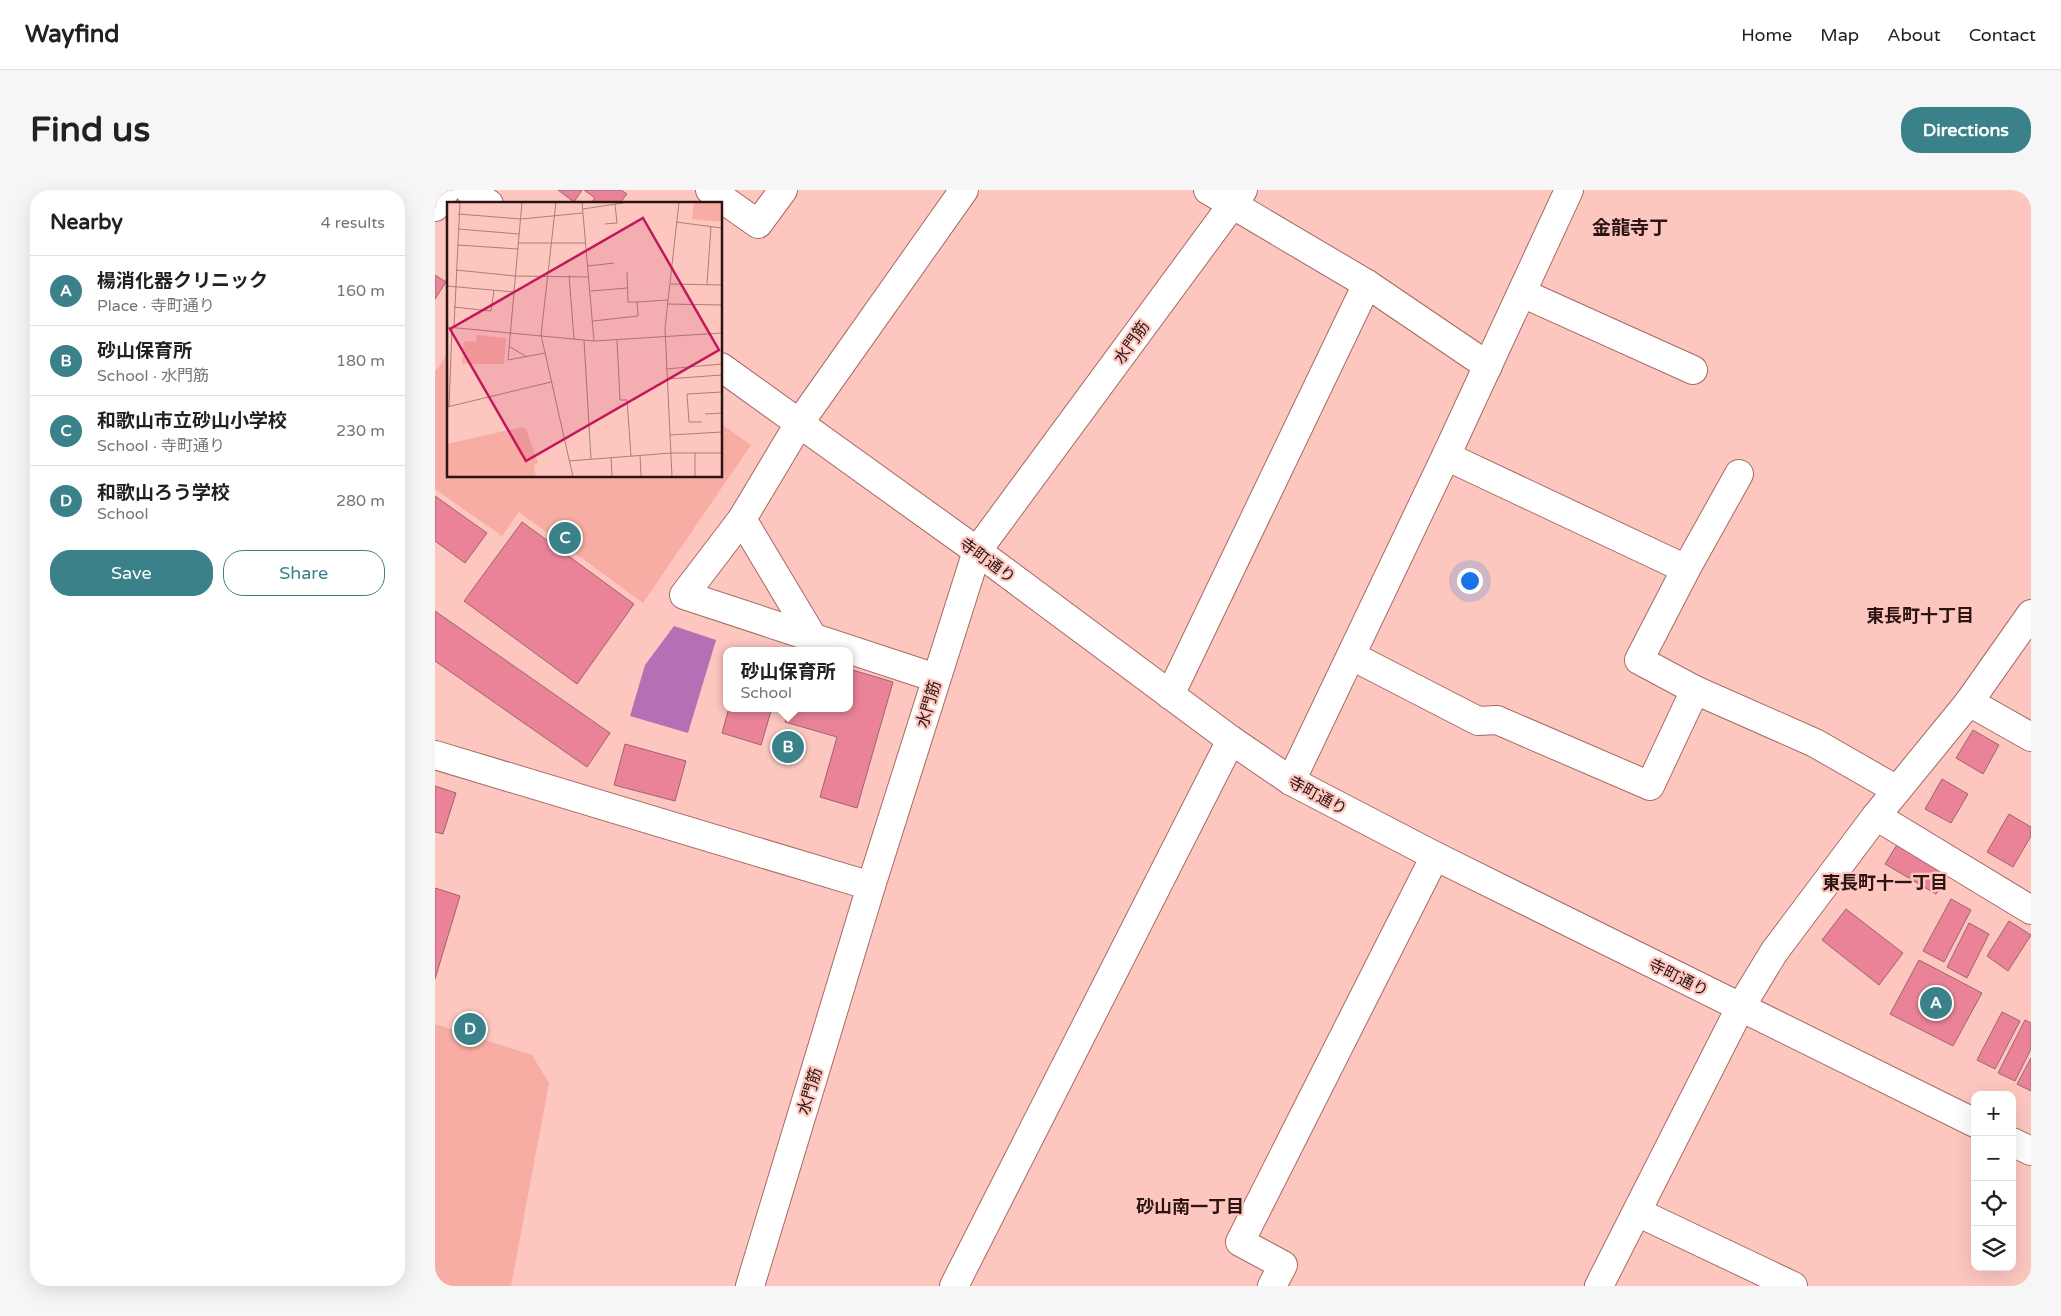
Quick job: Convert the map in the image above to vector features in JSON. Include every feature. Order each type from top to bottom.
[{"type":"street","points":[[435,207],[446,190]]},
{"type":"street","points":[[469,190],[486,202]]},
{"type":"street","points":[[710,190],[758,224],[783,190]]},
{"type":"street","points":[[844,647],[685,595],[742,519],[800,422],[963,190]]},
{"type":"street","points":[[1208,190],[1237,197],[1488,366]]},
{"type":"street","points":[[1291,781],[1446,456],[1569,190]]},
{"type":"street","name":"水門筋","points":[[749,1286],[871,886],[977,551],[1237,197]]},
{"type":"street","points":[[1170,695],[1367,284]]},
{"type":"street","points":[[1522,292],[1693,370]]},
{"type":"street","name":"寺町通り","points":[[723,368],[977,551],[1231,740],[1291,781],[1435,856],[1971,1121]]},
{"type":"street","points":[[1446,456],[1686,569]]},
{"type":"street","points":[[1739,474],[1686,569],[1639,660],[1695,690],[1815,743],[1897,790]]},
{"type":"street","points":[[742,519],[812,636]]},
{"type":"street","points":[[1605,1284],[1637,1212],[1740,1008],[1774,952],[1876,816],[1969,702],[2031,614]]},
{"type":"street","points":[[853,650],[936,678]]},
{"type":"street","points":[[1351,656],[1478,721],[1497,720],[1650,786],[1695,690]]},
{"type":"street","points":[[1969,702],[2031,737]]},
{"type":"street","points":[[953,1286],[1231,740]]},
{"type":"street","points":[[435,755],[871,886]]},
{"type":"street","points":[[1876,816],[2031,910]]},
{"type":"street","points":[[1273,1286],[1283,1265],[1240,1242],[1435,856]]},
{"type":"street","points":[[2016,1144],[2031,1151]]},
{"type":"street","points":[[1637,1212],[1793,1286]]},
{"type":"shaded area","points":[[447,355],[447,478],[723,478],[723,425],[751,445],[643,603],[519,512],[502,536],[435,489],[435,372]]},
{"type":"shaded area","points":[[674,626],[716,640],[688,733],[630,716],[645,665]]},
{"type":"shaded area","points":[[435,1024],[532,1055],[549,1083],[511,1286],[435,1286]]},
{"type":"building","points":[[558,190],[582,190],[574,202]]},
{"type":"building","points":[[584,190],[621,190],[627,194],[621,202],[592,202],[595,198]]},
{"type":"building","points":[[435,275],[446,282],[435,299]]},
{"type":"building","points":[[435,496],[487,533],[465,563],[435,541]]},
{"type":"building","points":[[522,522],[634,604],[577,684],[464,601]]},
{"type":"building","points":[[435,611],[610,733],[587,767],[435,661]]},
{"type":"building","points":[[853,670],[893,682],[857,808],[820,797],[837,737],[785,722],[788,712],[853,712]]},
{"type":"building","points":[[728,712],[771,712],[761,745],[722,733]]},
{"type":"building","points":[[1973,730],[1999,745],[1983,774],[1956,758]]},
{"type":"building","points":[[625,744],[686,761],[675,801],[614,785]]},
{"type":"building","points":[[1942,779],[1968,794],[1951,823],[1925,809]]},
{"type":"building","points":[[435,786],[456,793],[443,834],[435,832]]},
{"type":"building","points":[[2009,814],[2031,827],[2031,836],[2013,867],[1987,852]]},
{"type":"building","points":[[1898,843],[1950,873],[1936,894],[1885,864]]},
{"type":"building","points":[[435,888],[460,896],[435,979]]},
{"type":"building","points":[[1951,899],[1971,910],[1944,962],[1923,951]]},
{"type":"building","points":[[1846,909],[1903,953],[1879,985],[1822,940]]},
{"type":"building","points":[[2009,921],[2031,935],[2008,971],[1987,956]]},
{"type":"building","points":[[1969,923],[1989,934],[1967,978],[1947,967]]},
{"type":"building","points":[[1919,960],[1982,993],[1953,1046],[1890,1014]]},
{"type":"building","points":[[2002,1012],[2020,1021],[1995,1069],[1977,1060]]},
{"type":"building","points":[[2025,1020],[2031,1023],[2031,1049],[2015,1081],[1998,1073]]},
{"type":"building","points":[[2031,1058],[2031,1091],[2017,1084]]},
{"type":"place","name":"和歌山市立砂山小学校","points":[[565,538]]},
{"type":"place","name":"砂山保育所","points":[[788,747]]},
{"type":"place","name":"楊消化器クリニック","points":[[1936,1003]]},
{"type":"place","name":"和歌山ろう学校","points":[[470,1029]]},
{"type":"district","name":"金龍寺丁","points":[[1630,227]]},
{"type":"district","name":"東長町十丁目","points":[[1920,616]]},
{"type":"district","name":"東長町十一丁目","points":[[1885,883]]},
{"type":"district","name":"砂山南一丁目","points":[[1190,1207]]}]
